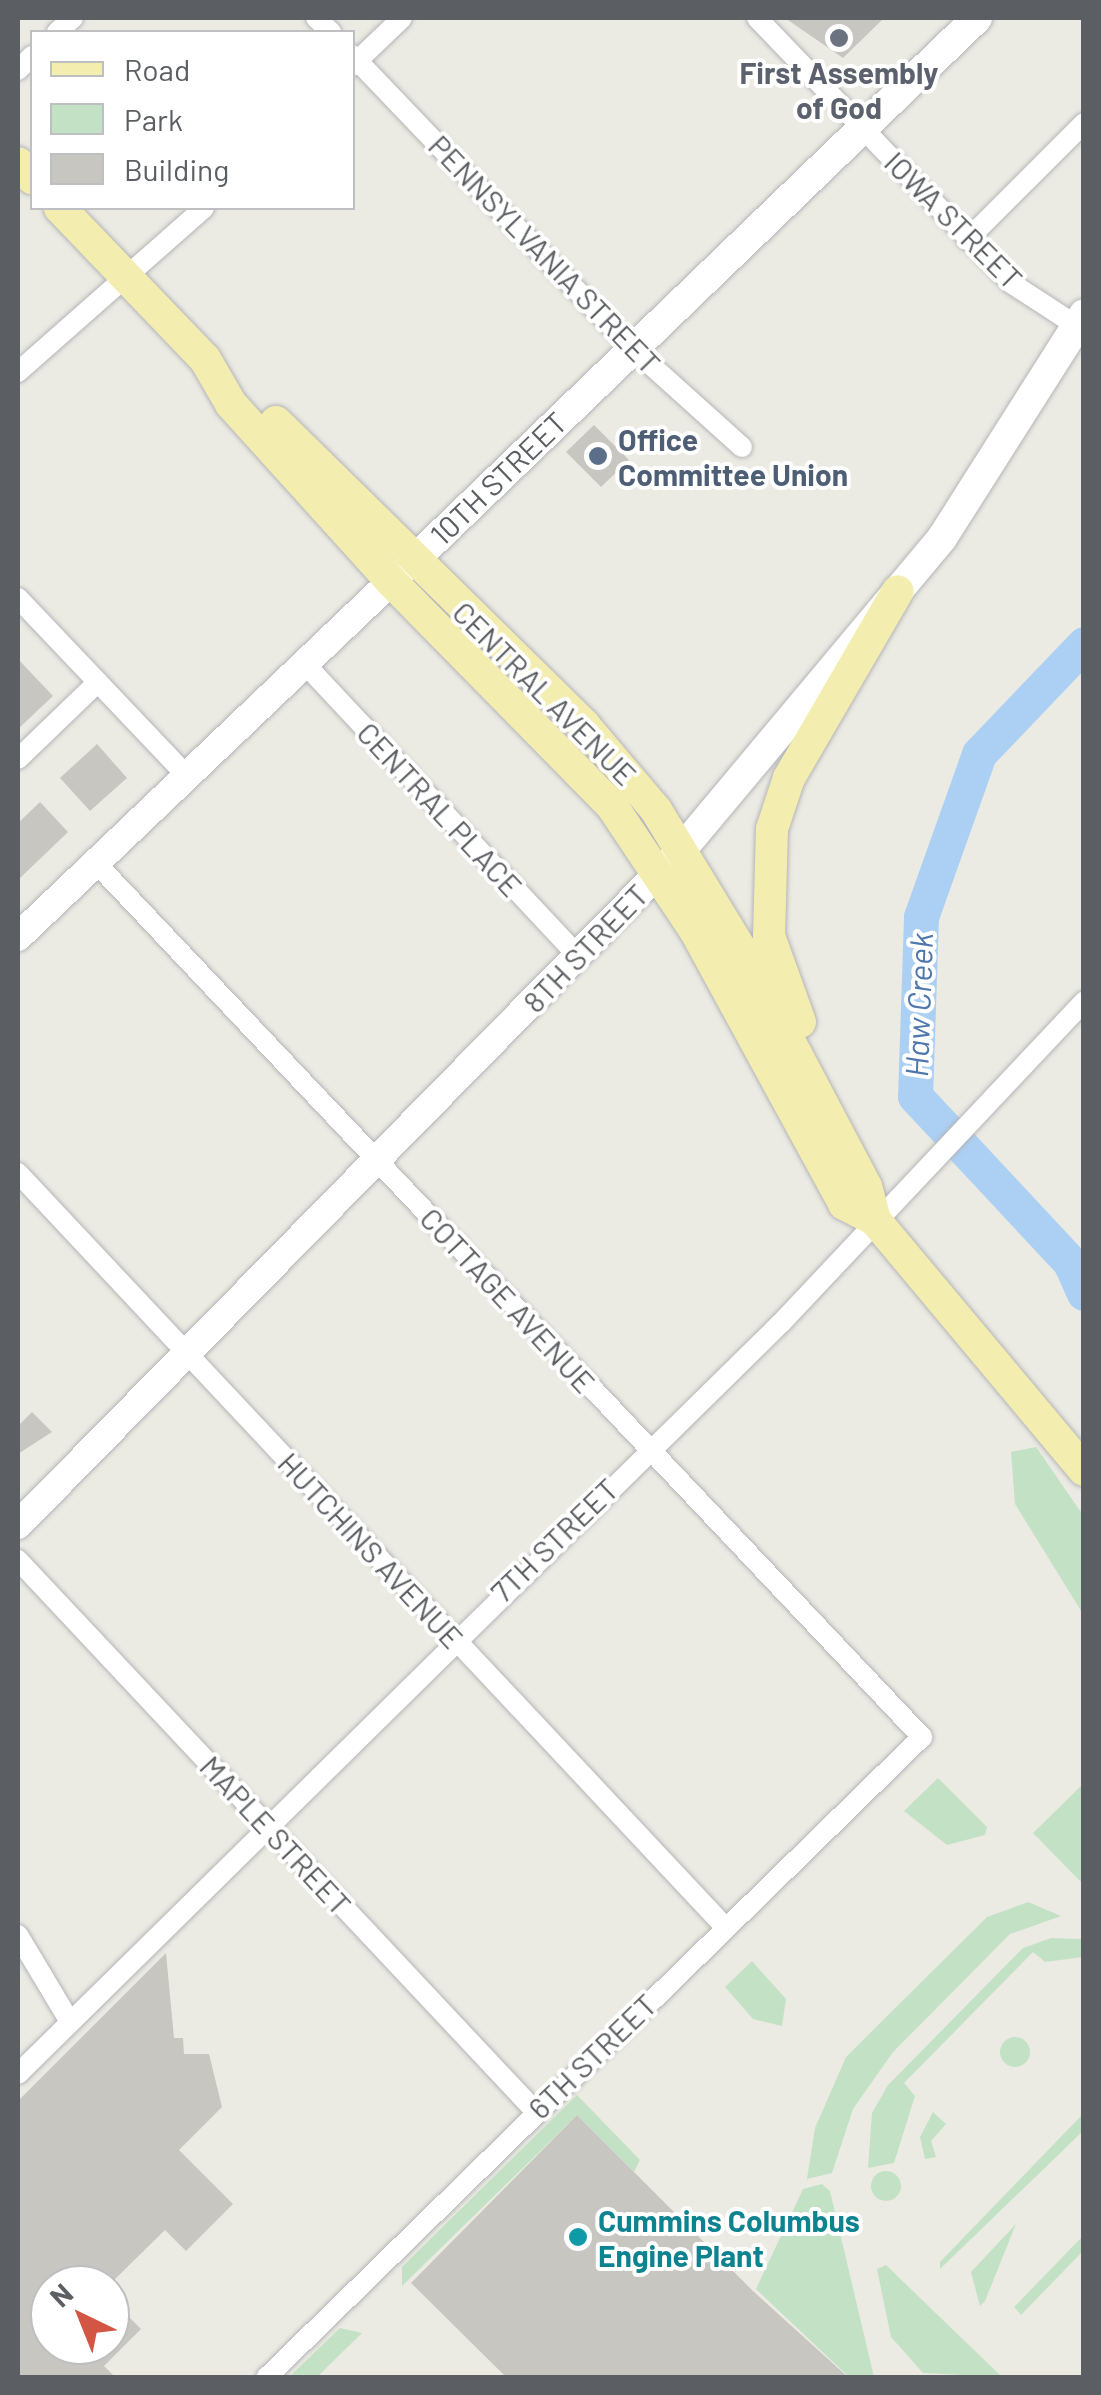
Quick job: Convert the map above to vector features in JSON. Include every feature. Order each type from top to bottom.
[{"type":"main road","name":"10TH STREET","points":[[402,571],[977,18]]},
{"type":"main road","name":"CENTRAL AVENUE","points":[[62,210],[224,383],[246,391],[574,762],[658,873],[798,1133],[844,1204],[875,1220],[1084,1470]]},
{"type":"main road","name":"8TH STREET","points":[[682,848],[898,591],[1003,450],[1080,320]]},
{"type":"main road","name":"CENTRAL AVENUE","points":[[402,571],[585,726],[682,848],[822,1112],[866,1186],[875,1220]]},
{"type":"main road","points":[[822,1112],[823,1071],[768,936],[772,829],[790,778],[898,591]]},
{"type":"street","points":[[355,60],[402,18]]},
{"type":"street","name":"IOWA STREET","points":[[757,18],[967,240],[1080,320]]},
{"type":"street","name":"PENNSYLVANIA STREET","points":[[355,62],[632,348],[742,446]]},
{"type":"street","points":[[967,240],[1084,124]]},
{"type":"street","points":[[18,372],[202,210]]},
{"type":"street","name":"10TH STREET","points":[[18,937],[402,571]]},
{"type":"street","points":[[18,598],[186,775]]},
{"type":"street","name":"CENTRAL PLACE","points":[[303,662],[578,956]]},
{"type":"street","points":[[18,759],[98,682]]},
{"type":"street","name":"8TH STREET","points":[[18,1524],[682,848]]},
{"type":"street","name":"COTTAGE AVENUE","points":[[96,862],[922,1737]]},
{"type":"street","name":"7TH STREET","points":[[18,2074],[875,1220],[918,1169],[1084,1000]]},
{"type":"street","name":"HUTCHINS AVENUE","points":[[18,1173],[724,1927]]},
{"type":"street","name":"MAPLE STREET","points":[[18,1560],[534,2111]]},
{"type":"street","name":"6TH STREET","points":[[266,2378],[534,2111],[922,1737]]},
{"type":"street","points":[[18,1934],[70,2022]]},
{"type":"green space","points":[[1036,1447],[1083,1515],[1083,1614],[1015,1504],[1011,1452]]},
{"type":"green space","points":[[938,1778],[987,1827],[985,1835],[947,1845],[904,1811]]},
{"type":"green space","points":[[1083,1784],[1083,1884],[1033,1833]]},
{"type":"green space","points":[[1028,1902],[1061,1916],[1010,1934],[893,2052],[853,2109],[832,2173],[807,2179],[815,2128],[846,2057],[987,1917]]},
{"type":"green space","points":[[1051,1938],[1081,1939],[1083,1957],[1045,1962],[1033,1952],[904,2083],[915,2096],[894,2163],[868,2168],[872,2113],[888,2085],[1023,1948]]},
{"type":"green space","points":[[752,1961],[786,1999],[782,2026],[753,2019],[725,1987]]},
{"type":"green space","points":[[1015,2037],[1026,2041],[1030,2052],[1026,2063],[1015,2067],[1004,2063],[1000,2052],[1004,2041]]},
{"type":"green space","points":[[577,2095],[640,2160],[634,2172],[577,2115],[402,2286],[402,2267]]},
{"type":"green space","points":[[933,2112],[946,2124],[931,2141],[936,2157],[925,2159],[920,2137]]},
{"type":"green space","points":[[1083,2114],[1083,2131],[940,2269],[940,2262]]},
{"type":"green space","points":[[886,2171],[896,2176],[901,2186],[896,2196],[886,2201],[876,2196],[871,2186],[876,2176]]},
{"type":"green space","points":[[822,2184],[830,2191],[874,2377],[849,2377],[756,2289],[803,2189]]},
{"type":"green space","points":[[1016,2224],[985,2301],[980,2306],[971,2272]]},
{"type":"green space","points":[[1083,2236],[1083,2251],[1021,2315],[1014,2307]]},
{"type":"green space","points":[[886,2265],[1002,2377],[923,2373],[891,2337],[877,2269]]},
{"type":"green space","points":[[340,2328],[362,2333],[317,2377],[289,2377]]},
{"type":"building","name":"First Assembly of God","points":[[785,18],[884,18],[843,58]]},
{"type":"building","name":"Office Committee Union","points":[[594,425],[629,460],[601,487],[566,452]]},
{"type":"building","points":[[18,659],[53,696],[18,729]]},
{"type":"building","points":[[97,744],[127,778],[90,811],[60,778]]},
{"type":"building","points":[[40,802],[68,832],[18,880],[18,823]]},
{"type":"building","points":[[32,1412],[52,1432],[18,1454],[18,1426]]},
{"type":"building","points":[[166,1953],[174,2038],[183,2038],[184,2054],[209,2054],[222,2107],[179,2150],[233,2204],[186,2251],[165,2230],[129,2265],[30,2265],[30,2365],[105,2365],[116,2378],[18,2378],[18,2101]]},
{"type":"building","name":"Cummins Columbus Engine Plant","points":[[577,2115],[753,2291],[849,2378],[507,2378],[411,2283]]},
{"type":"building","points":[[130,2318],[141,2329],[130,2340]]},
{"type":"waterway","name":"Haw Creek","points":[[1084,644],[979,754],[921,917],[915,1096],[1070,1262],[1084,1293]]},
{"type":"place","name":"First Assembly of God","points":[[839,38]]},
{"type":"place","name":"Office Committee Union","points":[[598,456]]},
{"type":"place","name":"Cummins Columbus Engine Plant","points":[[578,2237]]}]
